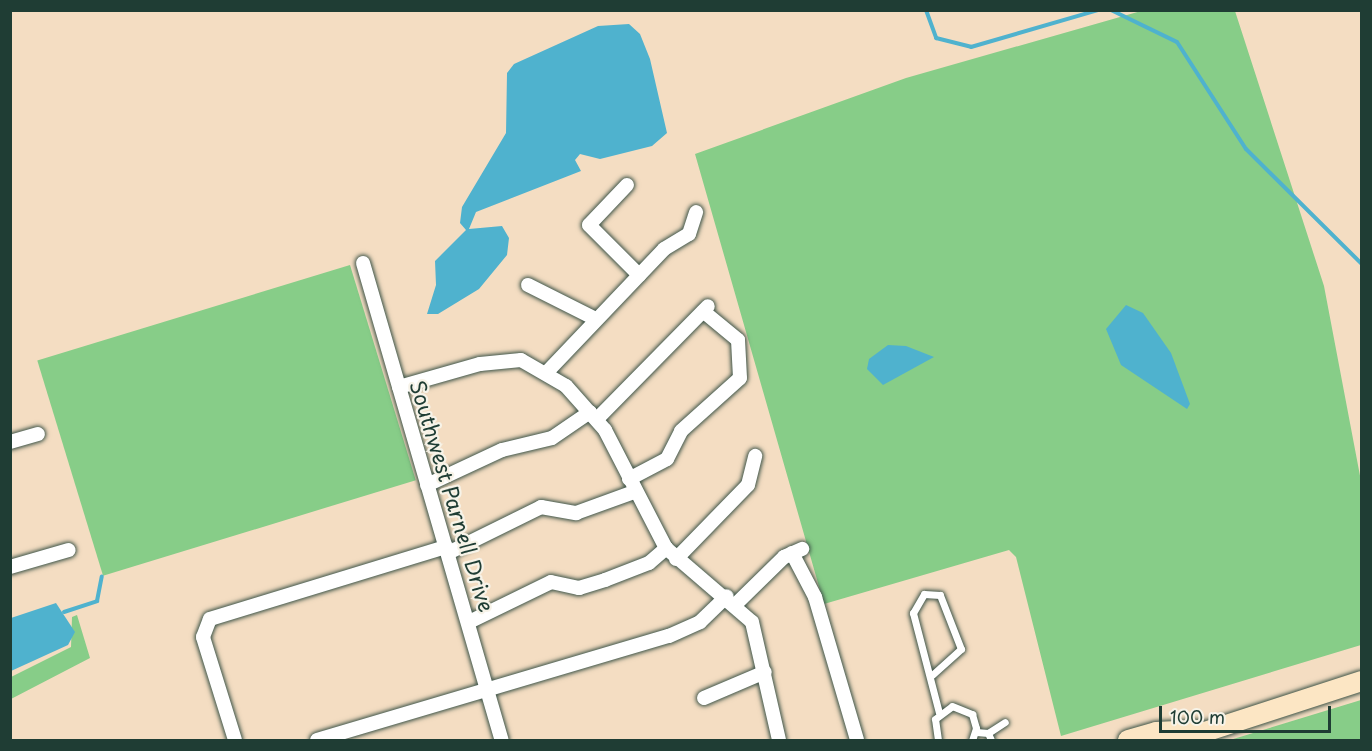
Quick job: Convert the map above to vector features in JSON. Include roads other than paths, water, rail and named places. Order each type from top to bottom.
[{"type":"main road","points":[[1180,741],[1205,735],[1362,681]]},
{"type":"main road","points":[[1128,741],[1155,732],[1205,735]]},
{"type":"street","points":[[627,185],[589,225],[639,274]]},
{"type":"street","points":[[548,371],[594,318],[639,274],[674,241],[689,234],[696,212]]},
{"type":"street","name":"Southwest Parnell Drive","points":[[363,263],[502,741]]},
{"type":"street","points":[[528,285],[594,318]]},
{"type":"street","points":[[235,741],[203,637],[210,619],[447,550],[541,507],[576,513],[631,486],[667,459],[681,431],[740,378],[738,340],[706,308],[593,415],[552,438],[502,450],[427,485]]},
{"type":"street","points":[[399,387],[496,362],[521,360],[548,371],[593,415],[631,486],[671,553],[731,600],[752,622],[779,741]]},
{"type":"street","points":[[10,441],[38,434]]},
{"type":"street","points":[[469,622],[547,584],[579,588],[671,553],[748,485],[755,456]]},
{"type":"street","points":[[10,567],[69,550]]},
{"type":"street","points":[[317,741],[687,629],[797,551],[815,597],[857,741]]},
{"type":"street","points":[[704,698],[765,672]]},
{"type":"lane","points":[[932,675],[961,649],[940,595],[924,594],[912,613],[932,675],[939,713],[933,726],[938,741]]},
{"type":"lane","points":[[939,713],[952,706],[966,709],[976,732],[989,737],[1005,722]]},
{"type":"lane","points":[[972,741],[976,732]]},
{"type":"water","points":[[629,24],[640,34],[650,59],[667,133],[652,146],[600,159],[580,154],[575,160],[581,171],[476,212],[469,229],[502,226],[509,238],[507,255],[479,289],[438,314],[427,314],[436,285],[435,261],[466,230],[460,223],[462,207],[506,133],[507,73],[514,64],[598,26]]},
{"type":"water","points":[[1126,305],[1143,313],[1171,353],[1190,404],[1187,409],[1121,365],[1106,329]]},
{"type":"water","points":[[888,345],[906,346],[934,357],[883,385],[867,369],[869,359]]},
{"type":"water","points":[[56,603],[75,632],[68,645],[11,671],[11,618]]},
{"type":"waterway","points":[[926,10],[936,38],[971,47],[1098,10]]},
{"type":"waterway","points":[[1111,10],[1177,42],[1246,149],[1362,264]]},
{"type":"waterway","points":[[64,612],[97,601],[102,576]]}]
